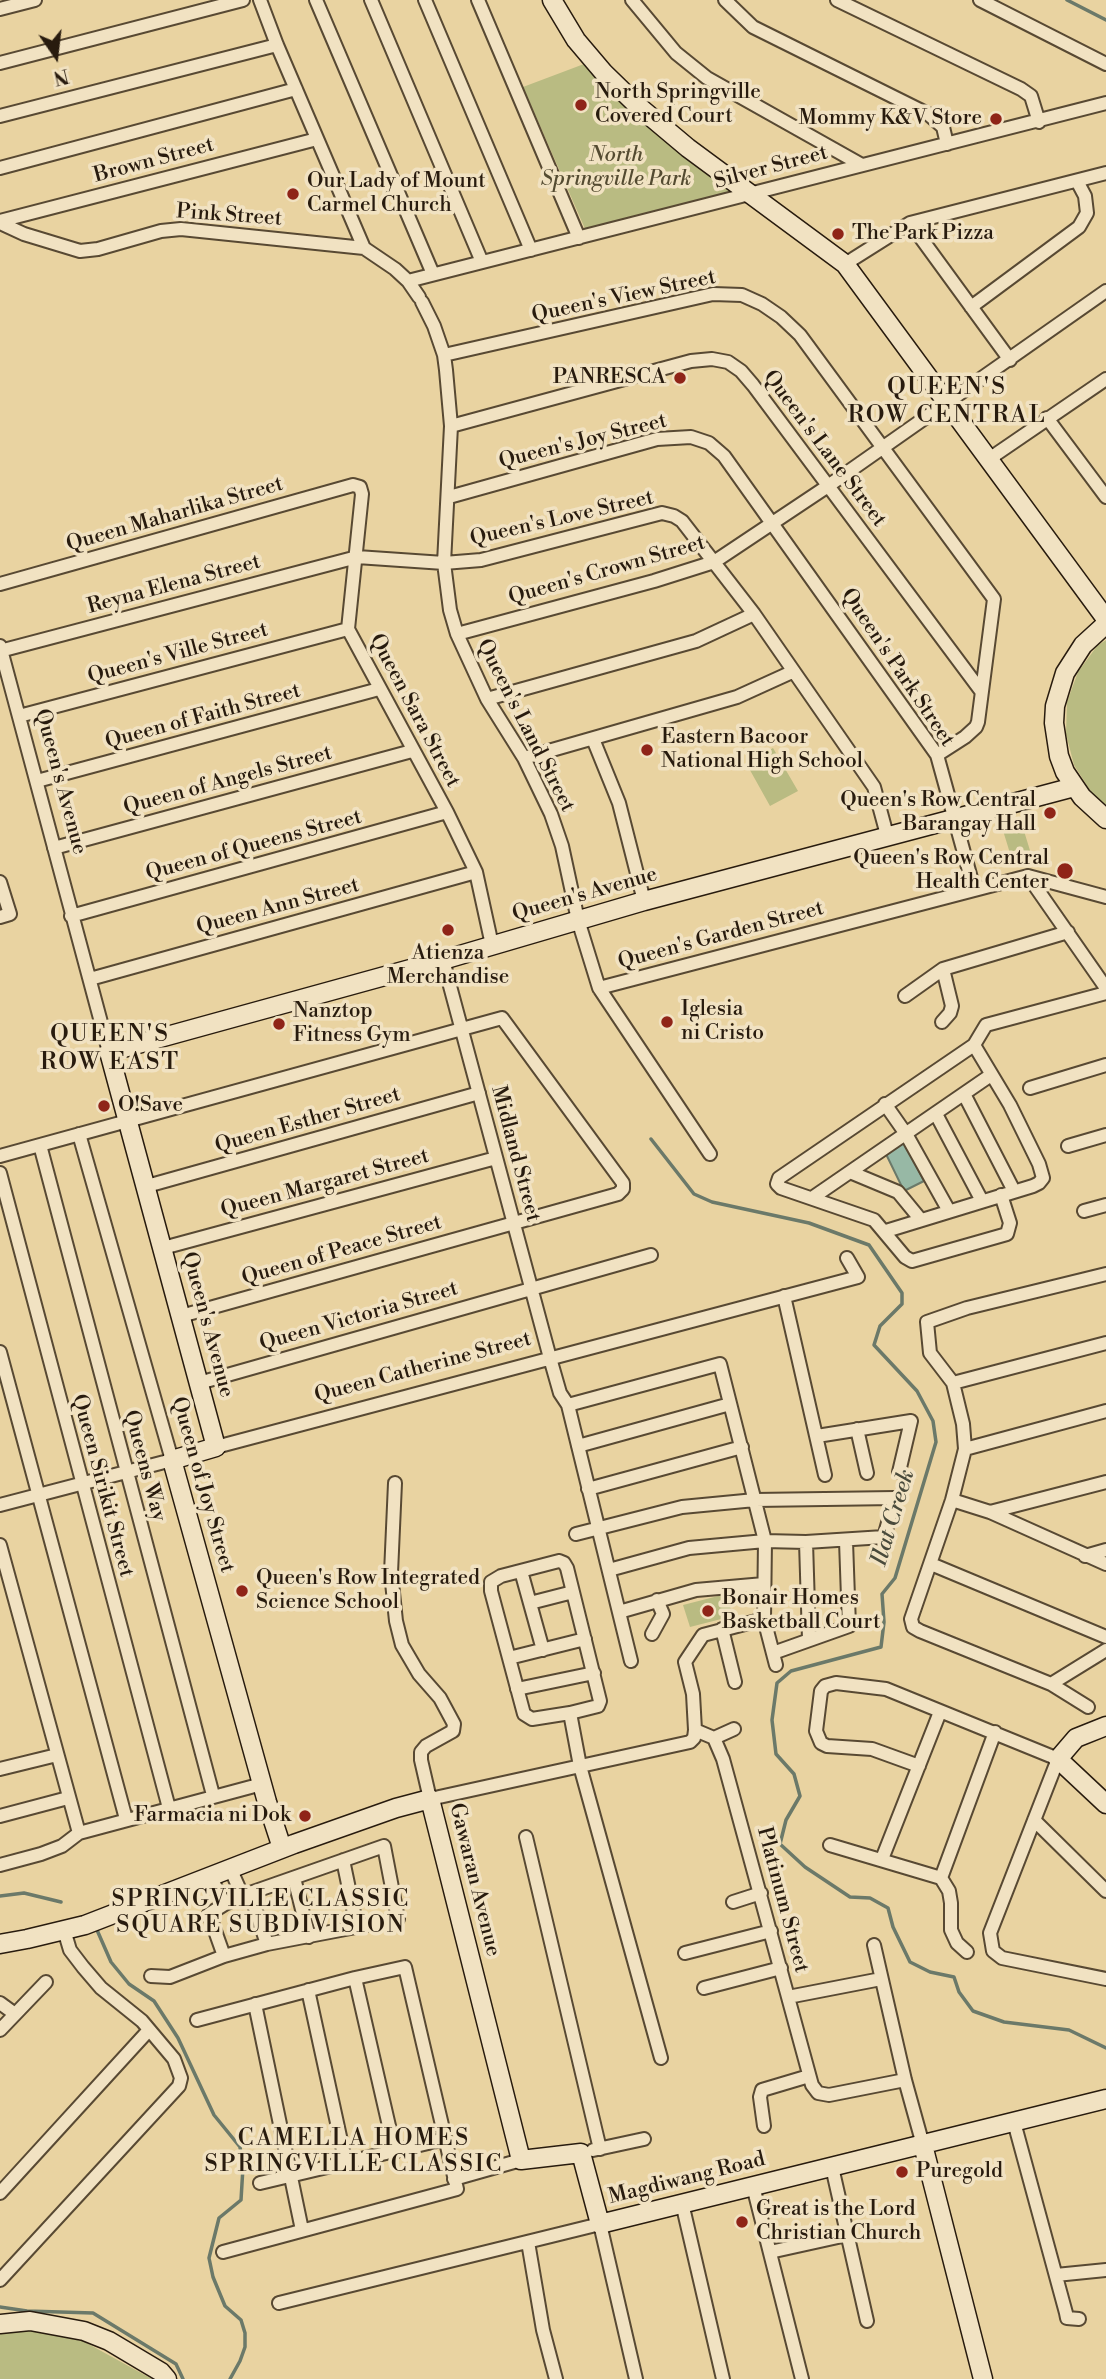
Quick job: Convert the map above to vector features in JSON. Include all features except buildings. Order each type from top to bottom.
[{"type":"street","points":[[0,9],[35,0]]},
{"type":"street","points":[[0,63],[243,0]]},
{"type":"street","points":[[260,0],[276,44],[364,248]]},
{"type":"street","points":[[316,0],[433,274]]},
{"type":"street","points":[[371,0],[482,262]]},
{"type":"street","points":[[425,0],[531,250]]},
{"type":"street","points":[[478,0],[579,238]]},
{"type":"street","points":[[552,0],[576,40],[604,73],[638,106],[688,148],[845,264],[1106,619]]},
{"type":"street","points":[[632,0],[676,53],[707,78],[860,164]]},
{"type":"street","points":[[725,0],[753,27],[928,114],[943,127],[947,144]]},
{"type":"street","points":[[837,0],[1021,89],[1031,96],[1038,122]]},
{"type":"street","points":[[981,0],[1106,64]]},
{"type":"street","points":[[0,116],[276,44]]},
{"type":"street","points":[[0,168],[296,89]]},
{"type":"street","name":"Silver Street","points":[[408,281],[860,164],[1105,104]]},
{"type":"street","name":"Brown Street","points":[[0,222],[317,139]]},
{"type":"street","points":[[845,264],[910,223],[1106,173]]},
{"type":"street","points":[[971,307],[1079,227],[1087,213],[1084,196],[1077,181]]},
{"type":"street","name":"Pink Street","points":[[0,222],[24,234],[80,251],[98,249],[161,231],[181,229],[364,248],[408,281]]},
{"type":"street","points":[[910,223],[1010,360]]},
{"type":"street","name":"Queen's Land Street","points":[[408,281],[434,326],[444,355],[451,426],[444,564],[450,610],[457,634],[487,699],[524,758],[551,814],[562,846],[578,920]]},
{"type":"street","name":"Queen's Crown Street","points":[[457,634],[654,581],[713,562],[828,486],[1106,291]]},
{"type":"street","name":"Queen's View Street","points":[[444,355],[713,294],[742,295],[762,304],[800,335],[994,598],[981,691]]},
{"type":"street","name":"Queen's Lane Street","points":[[451,426],[691,361],[712,359],[729,362],[741,371],[981,691]]},
{"type":"street","points":[[989,458],[1106,379]]},
{"type":"street","points":[[1047,418],[1106,497]]},
{"type":"street","name":"Queen's Joy Street","points":[[449,497],[657,439],[691,437],[709,443],[724,456],[773,523]]},
{"type":"street","name":"Queen Maharlika Street","points":[[0,584],[353,485],[360,487]]},
{"type":"street","name":"Queen Sara Street","points":[[360,487],[362,494],[357,557],[348,629],[447,812],[476,872],[492,945]]},
{"type":"street","name":"Queen's Love Street","points":[[357,557],[444,564],[481,560],[663,513],[674,516],[681,521],[754,614],[874,788],[887,835]]},
{"type":"street","name":"Queen's Park Street","points":[[773,523],[937,755],[974,889]]},
{"type":"street","name":"Reyna Elena Street","points":[[0,649],[357,557]]},
{"type":"street","points":[[487,699],[696,641],[754,614]]},
{"type":"street","points":[[1106,624],[1073,658],[1059,689],[1055,706],[1055,740],[1065,772],[1091,807],[1106,819]]},
{"type":"street","name":"Queen's Ville Street","points":[[19,716],[348,629]]},
{"type":"street","name":"Queen's Avenue","points":[[0,649],[216,1447]]},
{"type":"street","points":[[524,758],[737,697],[792,671]]},
{"type":"street","name":"Queen of Faith Street","points":[[37,781],[379,690]]},
{"type":"street","points":[[937,755],[976,727],[981,691]]},
{"type":"street","points":[[593,739],[620,803],[645,901]]},
{"type":"street","name":"Queen of Angels Street","points":[[54,848],[412,751]]},
{"type":"street","name":"Queen's Avenue","points":[[109,1052],[645,901],[1074,787]]},
{"type":"street","name":"Queen of Queens Street","points":[[71,916],[447,812]]},
{"type":"street","name":"Queen Ann Street","points":[[90,979],[476,872]]},
{"type":"street","points":[[1028,876],[1106,897]]},
{"type":"street","points":[[1028,876],[1106,988]]},
{"type":"street","name":"Queen's Garden Street","points":[[599,988],[1028,876]]},
{"type":"street","points":[[0,882],[5,916]]},
{"type":"street","name":"Queen's Garden Street","points":[[578,920],[599,988],[710,1154]]},
{"type":"street","points":[[905,996],[943,969],[1068,932]]},
{"type":"street","name":"Midland Street","points":[[443,960],[550,1358],[560,1393],[568,1405],[631,1661]]},
{"type":"street","points":[[942,1022],[952,1006],[943,969]]},
{"type":"street","points":[[1001,1195],[1010,1223],[1007,1234],[912,1261],[874,1220],[780,1188],[777,1184],[779,1178],[974,1045],[986,1025],[1106,993]]},
{"type":"street","name":"Queen of Peace Street","points":[[181,1316],[618,1194],[623,1189],[622,1183],[502,1018],[461,1028]]},
{"type":"street","points":[[0,1156],[461,1028]]},
{"type":"street","points":[[886,1231],[1039,1183],[1043,1178],[1010,1105],[974,1045]]},
{"type":"street","points":[[1030,1088],[1106,1065]]},
{"type":"street","points":[[813,1198],[991,1075]]},
{"type":"street","name":"Queen Esther Street","points":[[147,1186],[479,1093]]},
{"type":"street","points":[[964,1094],[1014,1191]]},
{"type":"street","points":[[885,1104],[906,1135],[949,1211]]},
{"type":"street","points":[[936,1114],[982,1201]]},
{"type":"street","name":"Queen of Joy Street","points":[[79,1134],[282,1848]]},
{"type":"street","points":[[1068,1146],[1106,1135]]},
{"type":"street","name":"Queens Way","points":[[40,1145],[213,1795]]},
{"type":"street","name":"Queen Margaret Street","points":[[163,1248],[496,1158]]},
{"type":"street","points":[[850,1172],[898,1192],[921,1220]]},
{"type":"street","name":"Queen Sirikit Street","points":[[0,1173],[169,1808]]},
{"type":"street","points":[[1084,1211],[1106,1205]]},
{"type":"street","name":"Queen Victoria Street","points":[[199,1383],[651,1255]]},
{"type":"street","name":"Queen Catherine Street","points":[[0,1505],[858,1277],[847,1258]]},
{"type":"street","points":[[1088,1707],[1051,1685],[913,1627],[911,1619],[952,1500],[965,1449],[963,1424],[953,1383],[930,1353],[927,1322],[967,1308],[1106,1274]]},
{"type":"street","points":[[784,1296],[825,1475]]},
{"type":"street","points":[[953,1383],[1106,1343]]},
{"type":"street","points":[[0,1352],[126,1819]]},
{"type":"street","points":[[568,1405],[720,1364],[765,1541],[764,1619],[774,1659],[809,1639],[849,1626],[846,1541]]},
{"type":"street","points":[[578,1446],[730,1404]]},
{"type":"street","points":[[965,1449],[1106,1411]]},
{"type":"street","points":[[817,1436],[911,1421],[899,1472]]},
{"type":"street","points":[[857,1429],[867,1473]]},
{"type":"street","points":[[588,1489],[742,1447]]},
{"type":"street","points":[[990,1513],[1106,1482]]},
{"type":"street","points":[[395,1483],[391,1573],[396,1621],[402,1645],[419,1674],[440,1698],[454,1724],[453,1731],[426,1746],[421,1752],[430,1799],[690,1742],[694,1738],[695,1730],[694,1695],[685,1662],[704,1635],[764,1619]]},
{"type":"street","points":[[576,1534],[682,1507],[755,1500],[895,1498],[884,1537],[846,1541],[765,1541],[689,1548],[609,1570]]},
{"type":"street","points":[[952,1500],[990,1513],[1106,1564]]},
{"type":"street","points":[[806,1542],[809,1639]]},
{"type":"street","points":[[0,1545],[79,1833]]},
{"type":"street","points":[[1085,1556],[1106,1550]]},
{"type":"street","points":[[562,1562],[573,1592],[600,1702],[598,1706],[532,1720],[524,1714],[491,1591],[491,1582],[501,1576],[562,1562]]},
{"type":"street","points":[[930,1564],[1106,1637]]},
{"type":"street","points":[[521,1571],[543,1650]]},
{"type":"street","points":[[619,1612],[696,1590],[764,1584]]},
{"type":"street","points":[[530,1603],[573,1592]]},
{"type":"street","points":[[652,1634],[663,1614],[657,1600]]},
{"type":"street","points":[[722,1629],[735,1682]]},
{"type":"street","points":[[509,1658],[585,1639]]},
{"type":"street","points":[[1051,1685],[1106,1650]]},
{"type":"street","points":[[517,1689],[594,1673]]},
{"type":"street","points":[[919,1766],[872,1749],[836,1747],[821,1743],[816,1731],[821,1691],[825,1686],[836,1683],[886,1689],[995,1732],[1058,1759],[1106,1804]]},
{"type":"street","points":[[882,1859],[940,1712]]},
{"type":"street","points":[[570,1713],[580,1766],[661,2058]]},
{"type":"street","points":[[1106,1726],[1076,1738],[1058,1759],[990,1933],[993,1951],[1002,1958],[1106,1979]]},
{"type":"street","points":[[695,1730],[714,1738],[734,1729]]},
{"type":"street","points":[[942,1878],[995,1732]]},
{"type":"street","name":"Platinum Street","points":[[714,1738],[723,1759],[761,1893],[809,2076],[818,2093],[830,2095],[905,2080]]},
{"type":"street","points":[[0,1769],[57,1755]]},
{"type":"street","points":[[0,1865],[62,1846],[79,1833],[262,1784]]},
{"type":"street","points":[[0,1816],[68,1798]]},
{"type":"street","name":"Gawaran Avenue","points":[[0,1944],[85,1925],[282,1848],[396,1808],[430,1799],[521,2160]]},
{"type":"street","points":[[1034,1820],[1106,1891]]},
{"type":"street","points":[[526,1837],[600,2149]]},
{"type":"street","points":[[830,1845],[942,1878],[949,1891],[951,1930],[957,1943],[967,1952]]},
{"type":"street","points":[[151,1976],[170,1977],[224,1956],[267,1944],[398,1919],[384,1846],[246,1895],[209,1914],[224,1956]]},
{"type":"street","points":[[343,1860],[357,1927]]},
{"type":"street","points":[[230,1868],[246,1895],[267,1944]]},
{"type":"street","points":[[209,1875],[225,1904]]},
{"type":"street","points":[[294,1878],[309,1937]]},
{"type":"street","points":[[733,1902],[761,1893]]},
{"type":"street","points":[[0,2280],[179,2086],[181,2078],[174,2059],[149,2029],[101,1988],[70,1950],[64,1930]]},
{"type":"street","points":[[685,1953],[771,1931]]},
{"type":"street","points":[[874,1945],[905,2080],[983,2379]]},
{"type":"street","points":[[197,2020],[405,1967],[457,2189],[223,2252]]},
{"type":"street","points":[[704,1988],[780,1968]]},
{"type":"street","points":[[355,1978],[395,2152]]},
{"type":"street","points":[[788,1997],[881,1979]]},
{"type":"street","points":[[0,2030],[46,1982]]},
{"type":"street","points":[[308,1990],[346,2164]]},
{"type":"street","points":[[0,2003],[15,2014]]},
{"type":"street","points":[[255,2004],[302,2230]]},
{"type":"street","points":[[0,2193],[149,2029]]},
{"type":"street","points":[[764,2126],[760,2097],[762,2090],[809,2076]]},
{"type":"street","name":"Magdiwang Road","points":[[279,2303],[1106,2099]]},
{"type":"street","points":[[1014,2122],[1067,2318],[1079,2319]]},
{"type":"street","points":[[260,2182],[445,2139]]},
{"type":"street","points":[[454,2179],[521,2160],[581,2153],[644,2139]]},
{"type":"street","points":[[581,2153],[636,2379]]},
{"type":"street","points":[[832,2167],[867,2321]]},
{"type":"street","points":[[753,2186],[802,2379]]},
{"type":"street","points":[[682,2203],[723,2379]]},
{"type":"street","points":[[770,2252],[847,2235]]},
{"type":"street","points":[[528,2242],[543,2330],[556,2379]]},
{"type":"street","points":[[1056,2275],[1106,2270]]},
{"type":"street","points":[[0,2324],[30,2321],[84,2331],[108,2340],[167,2379]]},
{"type":"green space","name":"North Springville Park","points":[[584,64],[658,133],[731,193],[586,231],[523,87]]},
{"type":"green space","points":[[1106,640],[1106,805],[1091,792],[1074,765],[1066,734],[1067,702],[1078,672],[1097,646]]},
{"type":"green space","points":[[773,748],[798,791],[770,806],[746,763]]},
{"type":"green space","points":[[1020,818],[1032,857],[1013,863],[1001,824]]},
{"type":"green space","name":"Bonair Homes Basketball Court","points":[[726,1594],[733,1616],[690,1627],[683,1605]]},
{"type":"green space","points":[[21,2329],[83,2341],[152,2379],[0,2379],[0,2333]]},
{"type":"shaded area","points":[[904,1142],[924,1181],[904,1191],[885,1152]]},
{"type":"waterway","points":[[1067,0],[1106,20]]},
{"type":"waterway","name":"Ilat Creek","points":[[651,1139],[694,1194],[712,1202],[809,1223],[869,1245],[902,1293],[902,1304],[880,1326],[874,1345],[917,1391],[933,1421],[936,1442],[895,1578],[882,1594],[884,1622],[881,1647],[791,1671],[777,1683],[772,1720],[776,1754],[794,1774],[800,1796],[786,1820],[780,1844],[805,1867],[850,1897],[870,1898],[888,1908],[893,1927],[910,1962],[930,1972],[954,1977],[959,1992],[973,2011],[1004,2022],[1069,2030],[1106,2048]]},
{"type":"waterway","points":[[0,1896],[24,1893],[61,1902]]},
{"type":"waterway","points":[[97,1930],[111,1962],[129,1984],[154,2001],[178,2038],[214,2115],[240,2147],[243,2167],[241,2200],[219,2218],[209,2258],[213,2277],[225,2306],[241,2320],[245,2333],[245,2347],[230,2379]]},
{"type":"waterway","points":[[0,2307],[27,2311],[93,2313],[176,2364],[183,2379]]},
{"type":"place","name":"North Springville Covered Court","points":[[581,105]]},
{"type":"place","name":"Mommy K&V Store","points":[[996,119]]},
{"type":"place","name":"Our Lady of Mount Carmel Church","points":[[293,194]]},
{"type":"place","name":"The Park Pizza","points":[[838,234]]},
{"type":"place","name":"PANRESCA","points":[[680,378]]},
{"type":"place","name":"Eastern Bacoor National High School","points":[[647,750]]},
{"type":"place","name":"Queen's Row Central Barangay Hall","points":[[1050,813]]},
{"type":"place","name":"Queen's Row Central Health Center","points":[[1065,871]]},
{"type":"place","name":"Atienza Merchandise","points":[[448,930]]},
{"type":"place","name":"Iglesia ni Cristo","points":[[667,1022]]},
{"type":"place","name":"Nanztop Fitness Gym","points":[[279,1024]]},
{"type":"place","name":"O!Save","points":[[104,1106]]},
{"type":"place","name":"Queen's Row Integrated Science School","points":[[242,1591]]},
{"type":"place","name":"Bonair Homes Basketball Court","points":[[708,1611]]},
{"type":"place","name":"Farmacia ni Dok","points":[[305,1816]]},
{"type":"place","name":"Puregold","points":[[902,2172]]},
{"type":"place","name":"Great is the Lord Christian Church","points":[[742,2222]]},
{"type":"district","name":"QUEEN'S ROW CENTRAL","points":[[947,402]]},
{"type":"district","name":"QUEEN'S ROW EAST","points":[[110,1049]]},
{"type":"district","name":"SPRINGVILLE CLASSIC SQUARE SUBDIVISION","points":[[261,1913]]},
{"type":"district","name":"CAMELLA HOMES SPRINGVILLE CLASSIC","points":[[354,2152]]}]
